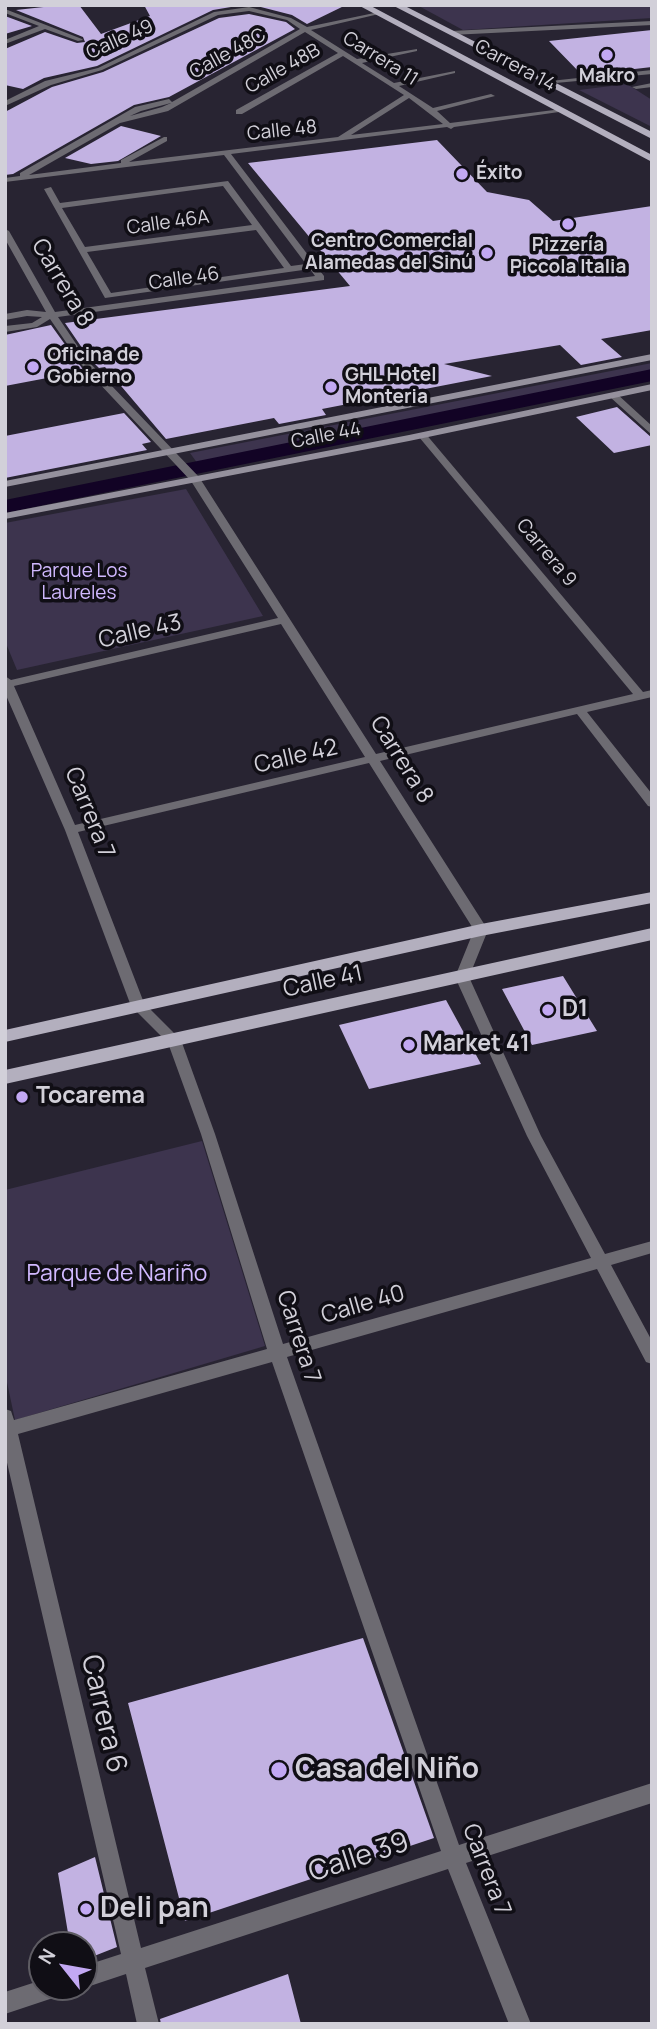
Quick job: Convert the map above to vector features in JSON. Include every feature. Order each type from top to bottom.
[{"type":"main road","name":"Carrera 14","points":[[362,5],[652,159]]},
{"type":"main road","name":"Carrera 14","points":[[396,5],[652,136]]},
{"type":"main road","name":"Calle 41","points":[[5,1036],[481,930],[652,897]]},
{"type":"main road","name":"Calle 41","points":[[5,1077],[652,934]]},
{"type":"street","name":"Carrera 11","points":[[249,9],[289,19],[432,110],[451,127]]},
{"type":"street","name":"Calle 49","points":[[5,104],[48,83],[100,69],[216,13],[249,9]]},
{"type":"street","points":[[5,11],[80,40]]},
{"type":"street","name":"Calle 48C","points":[[16,178],[122,121],[159,112],[174,101],[304,30],[377,13]]},
{"type":"street","points":[[451,33],[652,23]]},
{"type":"street","points":[[5,43],[43,27]]},
{"type":"street","name":"Calle 48B","points":[[355,62],[415,50]]},
{"type":"street","name":"Calle 48B","points":[[239,111],[342,54]]},
{"type":"street","points":[[392,85],[453,72]]},
{"type":"street","points":[[550,84],[652,75]]},
{"type":"street","points":[[636,87],[652,85]]},
{"type":"street","points":[[335,141],[408,96]]},
{"type":"street","points":[[432,110],[491,96]]},
{"type":"street","name":"Calle 48","points":[[5,180],[451,127],[562,111]]},
{"type":"street","points":[[117,167],[164,139]]},
{"type":"street","points":[[59,209],[228,187],[289,269],[312,266],[226,153]]},
{"type":"street","name":"Carrera 8","points":[[48,189],[108,296],[289,269]]},
{"type":"street","name":"Calle 46A","points":[[82,250],[257,227]]},
{"type":"street","name":"Carrera 8","points":[[5,231],[52,315],[84,362],[192,476],[481,930]]},
{"type":"street","name":"Calle 46","points":[[5,317],[27,313],[52,315],[321,278],[312,266]]},
{"type":"street","name":"Calle 46","points":[[5,329],[34,325],[52,315]]},
{"type":"street","name":"Calle 44","points":[[5,484],[171,454],[652,357]]},
{"type":"street","name":"Calle 44","points":[[5,516],[192,476],[422,435],[652,387]]},
{"type":"street","points":[[613,394],[652,432]]},
{"type":"street","name":"Carrera 9","points":[[422,435],[646,694]]},
{"type":"street","name":"Calle 43","points":[[6,683],[285,620]]},
{"type":"street","name":"Carrera 7","points":[[6,683],[71,830],[138,1006],[174,1040],[208,1134],[277,1353],[453,1857],[520,2024]]},
{"type":"street","name":"Calle 42","points":[[71,830],[374,761],[646,694]]},
{"type":"street","points":[[580,710],[652,803]]},
{"type":"street","points":[[481,930],[461,977],[534,1136],[652,1357]]},
{"type":"street","name":"Calle 40","points":[[6,1425],[277,1353],[652,1247]]},
{"type":"street","name":"Carrera 6","points":[[6,1425],[148,2024]]},
{"type":"street","name":"Calle 39","points":[[98,1973],[652,1793]]},
{"type":"street","points":[[5,2003],[28,1995]]},
{"type":"green space","points":[[417,5],[652,5],[652,18],[463,30]]},
{"type":"green space","points":[[627,84],[652,100],[652,127],[579,90]]},
{"type":"green space","points":[[652,363],[652,379],[203,471],[190,453]]},
{"type":"green space","name":"Parque Los Laureles","points":[[186,489],[263,616],[17,670],[5,641],[5,523]]},
{"type":"green space","name":"Parque de Nariño","points":[[202,1141],[265,1346],[15,1420],[5,1373],[5,1190]]},
{"type":"building","points":[[79,5],[101,34],[150,16],[144,5],[243,5],[213,10],[97,66],[44,78],[23,89],[5,85],[5,49],[45,32],[77,43],[85,42],[83,37],[16,10]]},
{"type":"building","points":[[253,5],[346,5],[307,24],[292,15]]},
{"type":"building","points":[[249,14],[286,22],[295,29],[169,97],[134,105],[13,174],[5,175],[5,112],[52,87],[103,72],[219,18]]},
{"type":"building","points":[[5,16],[32,26],[5,34]]},
{"type":"building","name":"Makro","points":[[652,30],[652,67],[582,75],[549,41]]},
{"type":"building","points":[[121,126],[161,136],[118,161],[91,164],[65,158]]},
{"type":"building","name":"Centro Comercial Alamedas del Sinú","points":[[437,140],[487,192],[529,200],[553,221],[652,206],[652,330],[601,339],[622,357],[581,365],[560,345],[444,364],[492,376],[322,409],[326,415],[279,424],[274,418],[166,439],[105,367],[99,368],[89,358],[65,323],[350,286],[248,163]]},
{"type":"building","name":"Oficina de Gobierno","points":[[51,325],[84,371],[5,386],[5,335]]},
{"type":"building","points":[[617,407],[652,438],[652,445],[614,453],[576,417]]},
{"type":"building","points":[[124,413],[151,442],[142,444],[147,450],[5,478],[5,436]]},
{"type":"building","name":"D1","points":[[563,976],[597,1031],[532,1045],[502,989]]},
{"type":"building","name":"Market 41","points":[[446,1000],[481,1064],[369,1089],[339,1025]]},
{"type":"building","name":"Casa del Niño","points":[[363,1638],[434,1838],[185,1921],[128,1703]]},
{"type":"building","name":"Deli pan","points":[[95,1857],[117,1947],[98,1954],[98,1931],[68,1931],[58,1873]]},
{"type":"building","points":[[288,1974],[301,2024],[161,2024],[160,2019]]},
{"type":"waterway","points":[[5,507],[652,375]]},
{"type":"place","name":"Makro","points":[[607,55]]},
{"type":"place","name":"Éxito","points":[[462,174]]},
{"type":"place","name":"Pizzería Piccola Italia","points":[[568,224]]},
{"type":"place","name":"Centro Comercial Alamedas del Sinú","points":[[487,253]]},
{"type":"place","name":"Oficina de Gobierno","points":[[33,367]]},
{"type":"place","name":"GHL Hotel Monteria","points":[[331,387]]},
{"type":"place","name":"D1","points":[[548,1010]]},
{"type":"place","name":"Market 41","points":[[409,1045]]},
{"type":"place","name":"Tocarema","points":[[22,1097]]},
{"type":"place","name":"Casa del Niño","points":[[279,1770]]},
{"type":"place","name":"Deli pan","points":[[86,1909]]}]
